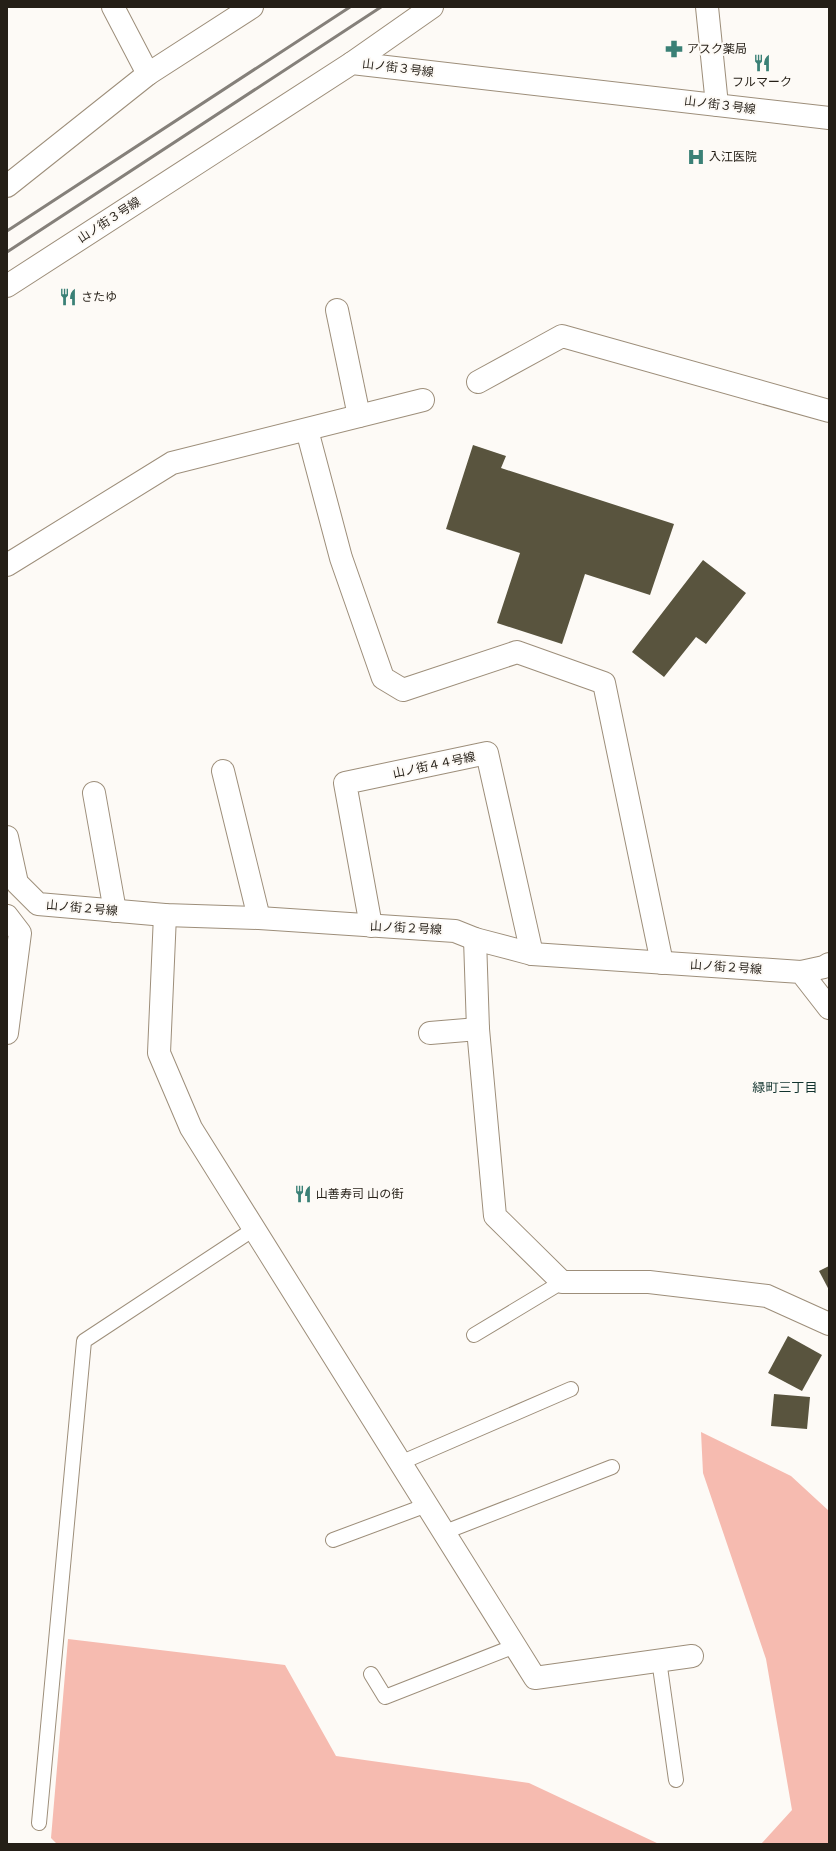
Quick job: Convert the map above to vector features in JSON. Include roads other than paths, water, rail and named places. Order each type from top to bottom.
[{"type":"street","points":[[113,7],[148,74]]},
{"type":"street","points":[[8,184],[148,74],[252,7]]},
{"type":"street","points":[[352,63],[432,7]]},
{"type":"street","points":[[707,7],[718,105]]},
{"type":"street","name":"山ノ街３号線","points":[[7,286],[352,63],[829,118]]},
{"type":"street","points":[[338,310],[360,416]]},
{"type":"street","points":[[478,382],[562,336],[829,411]]},
{"type":"street","points":[[7,565],[172,463],[423,400]]},
{"type":"street","points":[[307,430],[341,558],[383,678],[403,690],[517,652],[604,683],[662,963]]},
{"type":"street","name":"山ノ街４４号線","points":[[371,926],[345,783],[487,753],[532,954]]},
{"type":"street","points":[[223,770],[259,918]]},
{"type":"street","points":[[94,793],[115,911]]},
{"type":"street","name":"山ノ街２号線","points":[[7,837],[17,883],[38,904],[165,915],[259,918],[455,931],[475,939],[532,954],[801,972],[824,967],[829,964]]},
{"type":"street","points":[[7,907],[27,894]]},
{"type":"street","points":[[165,915],[159,1053],[191,1128],[535,1678],[692,1656]]},
{"type":"street","points":[[7,916],[20,933],[7,1033]]},
{"type":"street","points":[[475,939],[478,1029],[494,1216],[562,1282],[649,1282],[767,1296],[829,1324]]},
{"type":"street","points":[[801,972],[829,1008]]},
{"type":"street","points":[[430,1033],[478,1029]]},
{"type":"lane","points":[[39,1823],[84,1342],[254,1229]]},
{"type":"lane","points":[[474,1334],[562,1282]]},
{"type":"lane","points":[[400,1463],[571,1389]]},
{"type":"lane","points":[[445,1532],[612,1467]]},
{"type":"lane","points":[[333,1540],[427,1505]]},
{"type":"lane","points":[[371,1674],[385,1697],[515,1646]]},
{"type":"lane","points":[[659,1660],[676,1780]]},
{"type":"railway","points":[[7,231],[350,7]]},
{"type":"railway","points":[[7,252],[381,7]]},
{"type":"place","name":"アスク薬局","points":[[674,49]]},
{"type":"place","name":"フルマーク","points":[[762,63]]},
{"type":"place","name":"入江医院","points":[[696,157]]},
{"type":"place","name":"さたゆ","points":[[68,297]]},
{"type":"place","name":"山善寿司 山の街","points":[[303,1194]]},
{"type":"district","name":"緑町三丁目","points":[[785,1087]]}]
